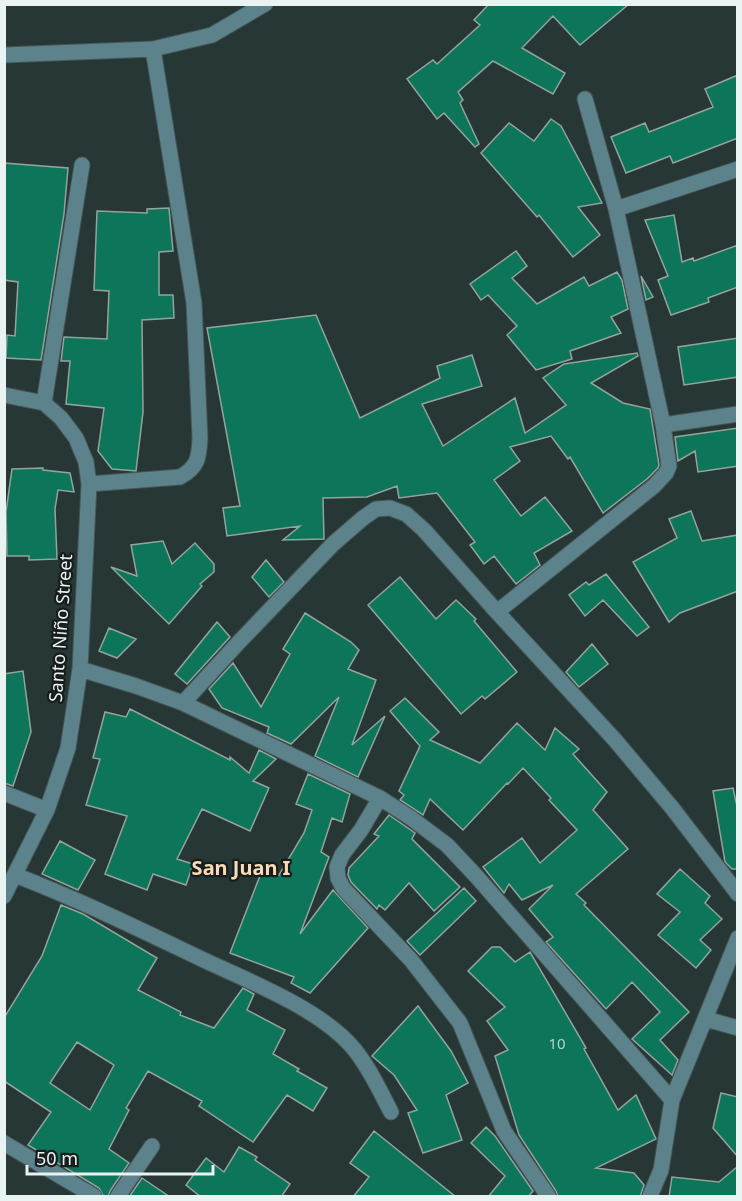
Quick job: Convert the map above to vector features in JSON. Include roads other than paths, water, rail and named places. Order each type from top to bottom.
[{"type":"street","points":[[4,55],[153,49],[212,34],[265,4]]},
{"type":"street","points":[[89,484],[180,477],[192,471],[199,457],[194,303],[153,49]]},
{"type":"street","points":[[496,612],[661,479],[669,466],[663,425],[616,209],[585,99]]},
{"type":"street","points":[[4,395],[44,403],[82,165]]},
{"type":"street","points":[[616,209],[738,169]]},
{"type":"street","name":"Santo Niño Street","points":[[4,896],[47,810],[68,748],[80,669],[89,484],[86,462],[76,438],[61,418],[44,403]]},
{"type":"street","points":[[663,425],[738,414]]},
{"type":"street","points":[[183,703],[333,544],[376,509],[390,508],[406,514],[424,530],[496,612],[615,740],[673,809],[738,894]]},
{"type":"street","points":[[80,669],[183,703],[380,798],[447,845],[672,1100]]},
{"type":"street","points":[[4,793],[47,810]]},
{"type":"street","points":[[380,798],[361,830],[342,855],[337,867],[338,878],[343,888],[411,960],[460,1023],[504,1131],[548,1197]]},
{"type":"street","points":[[15,875],[52,889],[128,924],[299,1006],[334,1030],[354,1049],[391,1112]]},
{"type":"street","points":[[650,1197],[661,1170],[672,1100],[738,938]]},
{"type":"street","points":[[706,1018],[738,1028]]},
{"type":"street","points":[[4,1143],[94,1197]]},
{"type":"street","points":[[118,1197],[152,1146]]},
{"type":"district","name":"San Juan I","points":[[241,867]]}]
